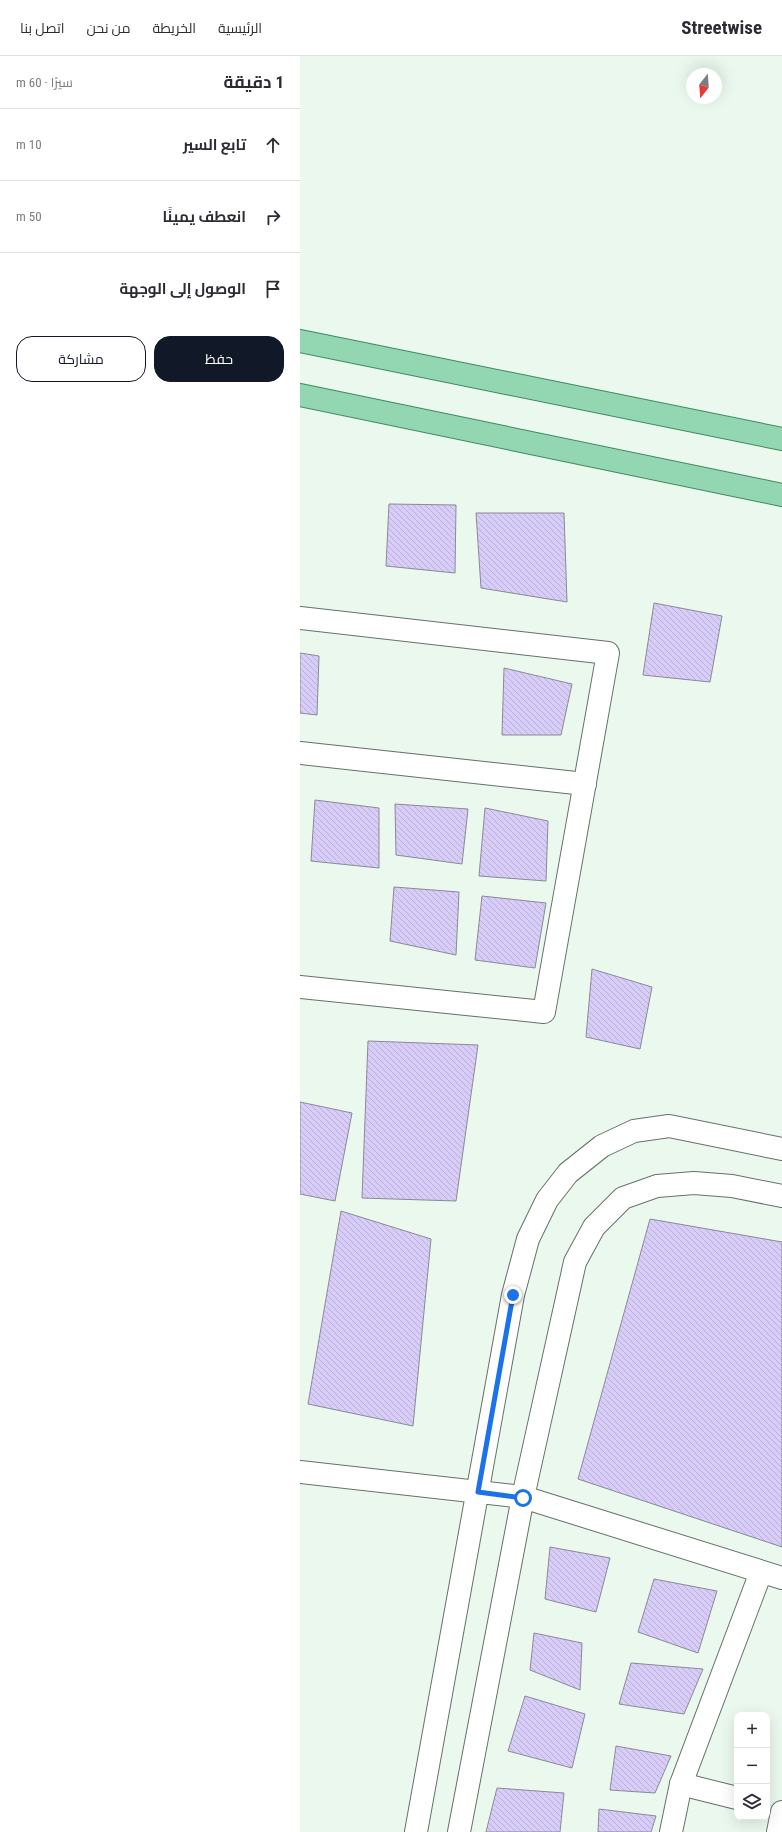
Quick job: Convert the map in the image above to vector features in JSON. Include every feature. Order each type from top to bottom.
[{"type":"main road","points":[[300,341],[782,439]]},
{"type":"main road","points":[[300,395],[782,494]]},
{"type":"street","points":[[300,618],[608,653],[544,1012],[300,987]]},
{"type":"street","points":[[300,753],[585,784]]},
{"type":"street","points":[[416,1832],[513,1295],[528,1239],[547,1200],[568,1173],[602,1146],[634,1130],[669,1126],[782,1149]]},
{"type":"street","points":[[459,1832],[523,1498],[575,1262],[594,1227],[623,1198],[657,1186],[694,1183],[716,1185],[782,1196]]},
{"type":"street","points":[[300,1472],[523,1498],[782,1578]]},
{"type":"street","points":[[671,1832],[681,1784],[761,1572]]},
{"type":"street","points":[[681,1784],[734,1797]]},
{"type":"street","points":[[770,1806],[782,1809]]},
{"type":"street","points":[[778,1832],[782,1812]]},
{"type":"building","points":[[389,504],[456,505],[455,573],[386,566]]},
{"type":"building","points":[[476,513],[564,513],[567,602],[481,588]]},
{"type":"building","points":[[654,603],[722,616],[710,682],[643,675]]},
{"type":"building","points":[[300,653],[319,656],[317,715],[300,713]]},
{"type":"building","points":[[504,668],[572,684],[561,735],[502,735]]},
{"type":"building","points":[[315,800],[379,808],[379,868],[311,861]]},
{"type":"building","points":[[395,804],[468,809],[462,864],[396,855]]},
{"type":"building","points":[[485,808],[548,821],[546,881],[479,876]]},
{"type":"building","points":[[394,887],[459,892],[456,955],[390,941]]},
{"type":"building","points":[[482,896],[546,903],[535,968],[475,960]]},
{"type":"building","points":[[592,969],[652,987],[640,1049],[586,1037]]},
{"type":"building","points":[[368,1041],[478,1045],[456,1201],[362,1198]]},
{"type":"building","points":[[300,1102],[352,1113],[335,1201],[300,1194]]},
{"type":"building","points":[[341,1211],[431,1239],[413,1426],[308,1404]]},
{"type":"building","points":[[650,1219],[782,1242],[782,1547],[578,1479]]},
{"type":"building","points":[[550,1547],[610,1558],[596,1612],[545,1599]]},
{"type":"building","points":[[654,1579],[717,1591],[698,1653],[638,1632]]},
{"type":"building","points":[[534,1633],[582,1643],[580,1690],[530,1670]]},
{"type":"building","points":[[631,1663],[703,1669],[684,1714],[619,1704]]},
{"type":"building","points":[[525,1696],[585,1714],[572,1768],[508,1751]]},
{"type":"building","points":[[616,1746],[671,1756],[655,1793],[610,1790]]},
{"type":"building","points":[[497,1788],[564,1793],[560,1832],[486,1832]]},
{"type":"building","points":[[599,1809],[656,1816],[651,1832],[598,1832]]},
{"type":"route","points":[[513,1295],[478,1492],[523,1498]]}]
